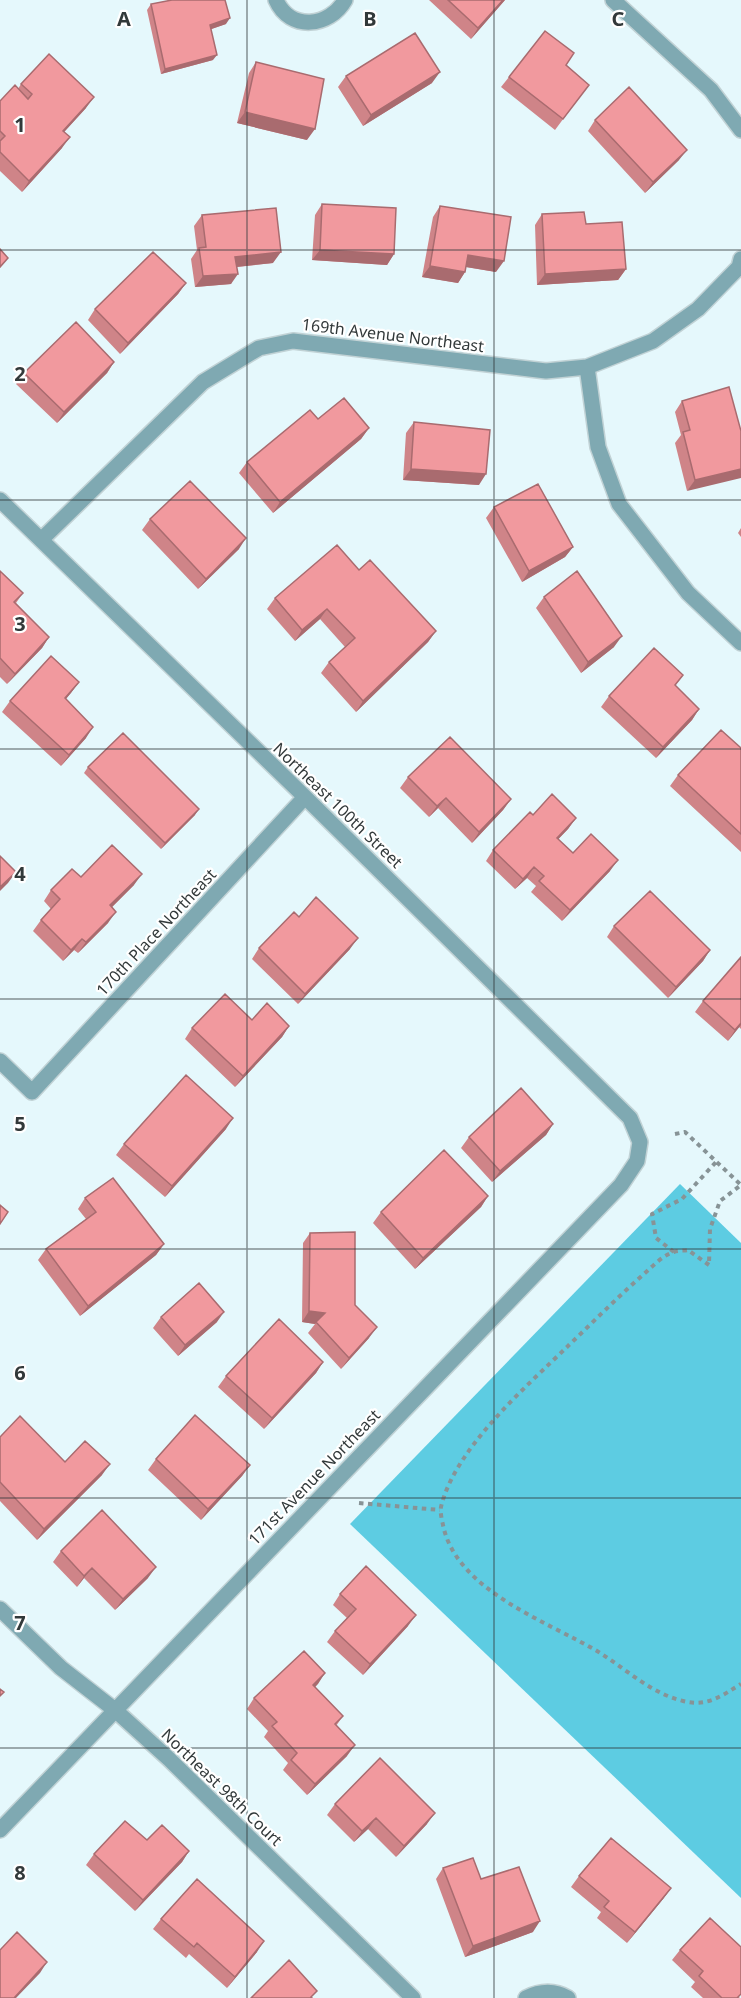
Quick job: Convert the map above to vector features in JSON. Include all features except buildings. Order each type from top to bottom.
[{"type":"street","points":[[276,0],[288,15],[300,21],[313,22],[326,19],[337,12],[345,0]]},
{"type":"street","points":[[613,0],[711,90],[741,130]]},
{"type":"street","name":"169th Avenue Northeast","points":[[41,540],[203,382],[259,348],[293,341],[546,371],[587,368],[654,341],[698,309],[739,267],[741,260]]},
{"type":"street","points":[[587,368],[598,447],[619,504],[688,593],[741,643]]},
{"type":"street","name":"Northeast 100th Street","points":[[0,500],[630,1118],[640,1142]]},
{"type":"street","name":"170th Place Northeast","points":[[0,1060],[32,1092],[305,797]]},
{"type":"street","name":"171st Avenue Northeast","points":[[0,1830],[621,1185],[637,1161],[640,1142]]},
{"type":"street","name":"Northeast 98th Court","points":[[0,1609],[61,1668],[115,1710],[169,1759],[412,1998]]},
{"type":"street","points":[[526,1998],[540,1992],[552,1992],[568,1998]]},
{"type":"path","points":[[675,1134],[685,1132],[741,1185],[720,1201],[710,1229],[709,1264],[688,1250],[674,1252],[662,1258],[635,1282],[525,1388],[469,1448],[440,1509],[446,1536],[462,1564],[487,1588],[540,1622],[596,1651],[659,1693],[685,1701],[711,1702],[741,1684]]},
{"type":"path","points":[[674,1252],[657,1238],[652,1214],[682,1199],[716,1162]]},
{"type":"path","points":[[358,1503],[440,1509]]},
{"type":"shaded area","points":[[680,1184],[741,1243],[741,1898],[350,1524]]}]
